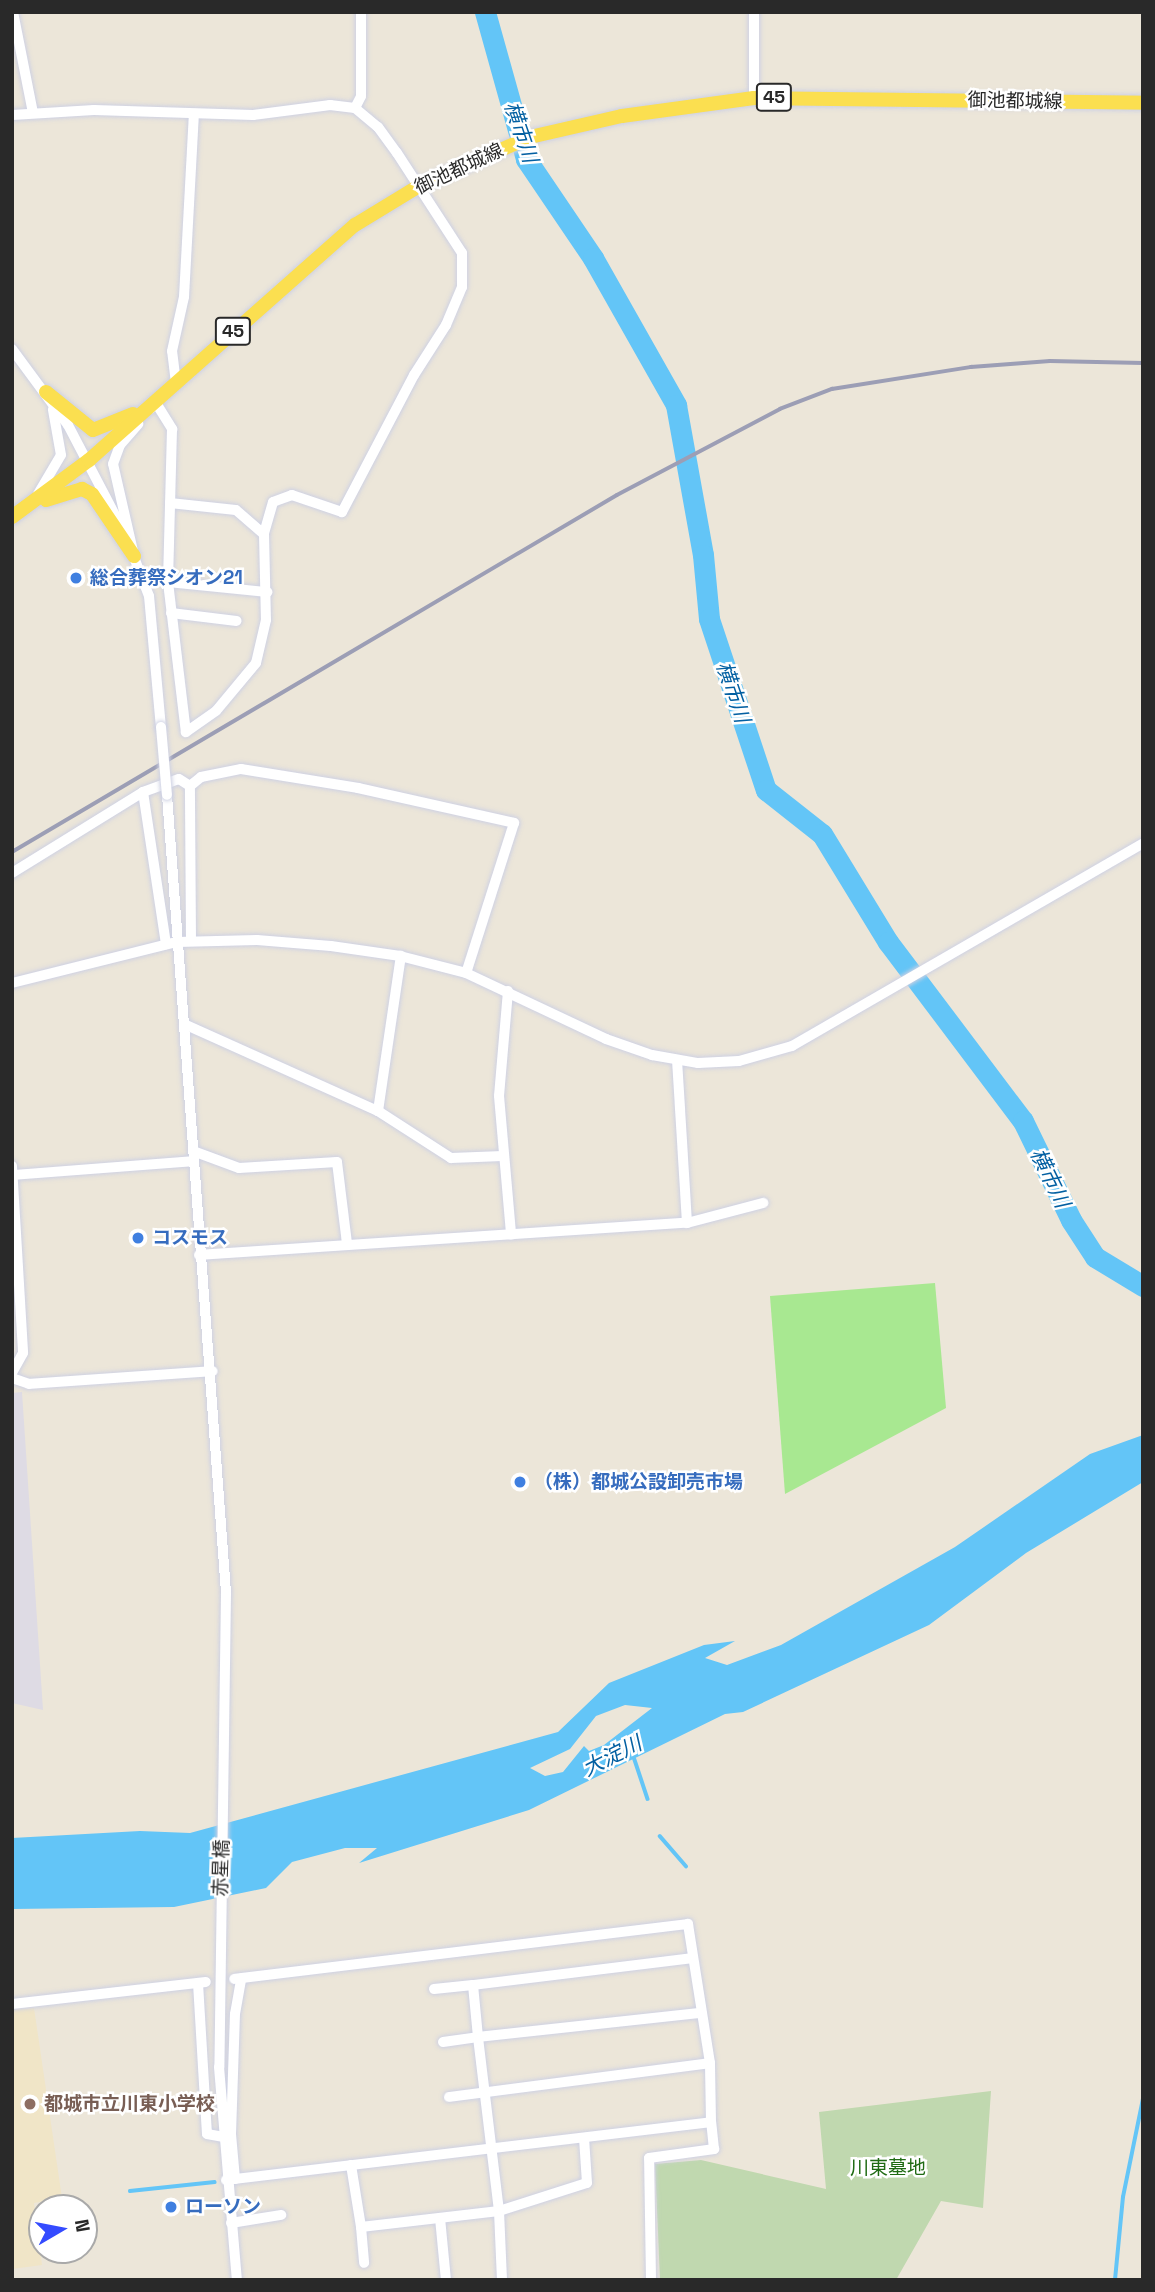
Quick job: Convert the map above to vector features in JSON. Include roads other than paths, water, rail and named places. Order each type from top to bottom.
[{"type":"main road","name":"御池都城線","points":[[12,517],[89,460],[156,403],[323,248],[419,186],[530,137],[622,116],[754,98],[1143,103]]},
{"type":"main road","points":[[46,392],[93,430],[156,403]]},
{"type":"main road","points":[[31,505],[72,491],[92,494],[134,556]]},
{"type":"street","points":[[13,12],[33,113]]},
{"type":"street","points":[[355,108],[361,96],[361,12]]},
{"type":"street","points":[[754,12],[754,98]]},
{"type":"street","points":[[12,115],[253,115],[330,105],[355,108],[378,127],[462,253],[461,287],[446,325],[414,375],[342,512],[292,495],[281,496],[273,502],[264,534],[267,592],[264,640],[256,663],[216,711],[186,732],[168,582],[172,429],[156,403],[120,445],[113,464],[134,556]]},
{"type":"street","points":[[176,383],[172,351],[184,297],[194,115]]},
{"type":"street","points":[[12,349],[46,392],[89,460],[134,556]]},
{"type":"street","points":[[31,505],[61,455],[60,432],[46,392]]},
{"type":"street","points":[[170,503],[236,510],[264,534]]},
{"type":"street","name":"赤星橋","points":[[134,556],[149,596],[167,795],[199,1255],[213,1371],[226,1593],[218,1964],[224,2137],[231,2180]]},
{"type":"street","points":[[168,582],[267,592]]},
{"type":"street","points":[[171,613],[237,621]]},
{"type":"street","points":[[190,786],[201,777],[241,769],[358,788],[514,823],[466,973]]},
{"type":"street","points":[[12,873],[143,792],[179,779],[190,786]]},
{"type":"street","points":[[190,786],[191,941]]},
{"type":"street","points":[[143,792],[166,944]]},
{"type":"street","points":[[12,983],[177,942],[286,942],[401,956],[466,973],[606,1039],[677,1061],[739,1061],[800,1041],[1143,844]]},
{"type":"street","points":[[378,1111],[401,956]]},
{"type":"street","points":[[508,991],[499,1096],[511,1234]]},
{"type":"street","points":[[184,1024],[378,1111],[451,1158],[503,1156]]},
{"type":"street","points":[[677,1061],[687,1223]]},
{"type":"street","points":[[13,1180],[193,1156],[239,1168],[337,1162],[347,1244]]},
{"type":"street","points":[[12,1166],[23,1353],[12,1375],[29,1384],[213,1371]]},
{"type":"street","points":[[199,1255],[687,1223],[763,1203]]},
{"type":"street","points":[[237,2280],[231,2223],[231,2180],[237,1979],[688,1924],[699,2013],[710,2063],[714,2149],[649,2158],[651,2280]]},
{"type":"street","points":[[434,1989],[692,1958]]},
{"type":"street","points":[[12,2004],[202,1982],[207,2134],[224,2137]]},
{"type":"street","points":[[473,1985],[493,2148],[502,2280]]},
{"type":"street","points":[[443,2042],[699,2013]]},
{"type":"street","points":[[449,2097],[710,2063]]},
{"type":"street","points":[[231,2180],[712,2122]]},
{"type":"street","points":[[361,2227],[499,2211],[587,2183],[584,2137]]},
{"type":"street","points":[[351,2165],[364,2263]]},
{"type":"street","points":[[231,2223],[281,2215]]},
{"type":"street","points":[[440,2218],[446,2280]]},
{"type":"water","name":"大淀川","points":[[1143,1435],[1143,1482],[1026,1553],[929,1625],[743,1712],[725,1714],[529,1810],[359,1863],[377,1848],[345,1848],[292,1862],[266,1888],[174,1907],[12,1909],[12,1838],[140,1831],[190,1833],[558,1732],[609,1683],[704,1645],[735,1641],[705,1658],[727,1665],[781,1645],[955,1547],[1090,1454]],"holes":[[[625,1705],[652,1708],[604,1745],[589,1751],[584,1746],[563,1772],[545,1776],[530,1768],[570,1749],[596,1716]]]},
{"type":"waterway","name":"横市川","points":[[485,12],[526,159],[593,258],[676,405],[703,555],[709,619],[766,790],[822,834],[888,942],[1023,1121],[1071,1220],[1095,1257],[1143,1286]]},
{"type":"waterway","name":"大淀川","points":[[634,1757],[648,1799]]},
{"type":"waterway","points":[[660,1836],[686,1866]]},
{"type":"waterway","points":[[1115,2280],[1123,2197],[1143,2099]]},
{"type":"waterway","points":[[130,2191],[215,2182]]},
{"type":"railway","points":[[12,852],[617,495],[780,409],[832,389],[971,367],[1050,361],[1143,363]]},
{"type":"place","name":"総合葬祭シオン21","points":[[76,578]]},
{"type":"place","name":"コスモス","points":[[138,1238]]},
{"type":"place","name":"（株）都城公設卸売市場","points":[[520,1482]]},
{"type":"place","name":"都城市立川東小学校","points":[[30,2104]]},
{"type":"place","name":"ローソン","points":[[171,2207]]},
{"type":"park label","name":"川東墓地","points":[[888,2168]]}]
